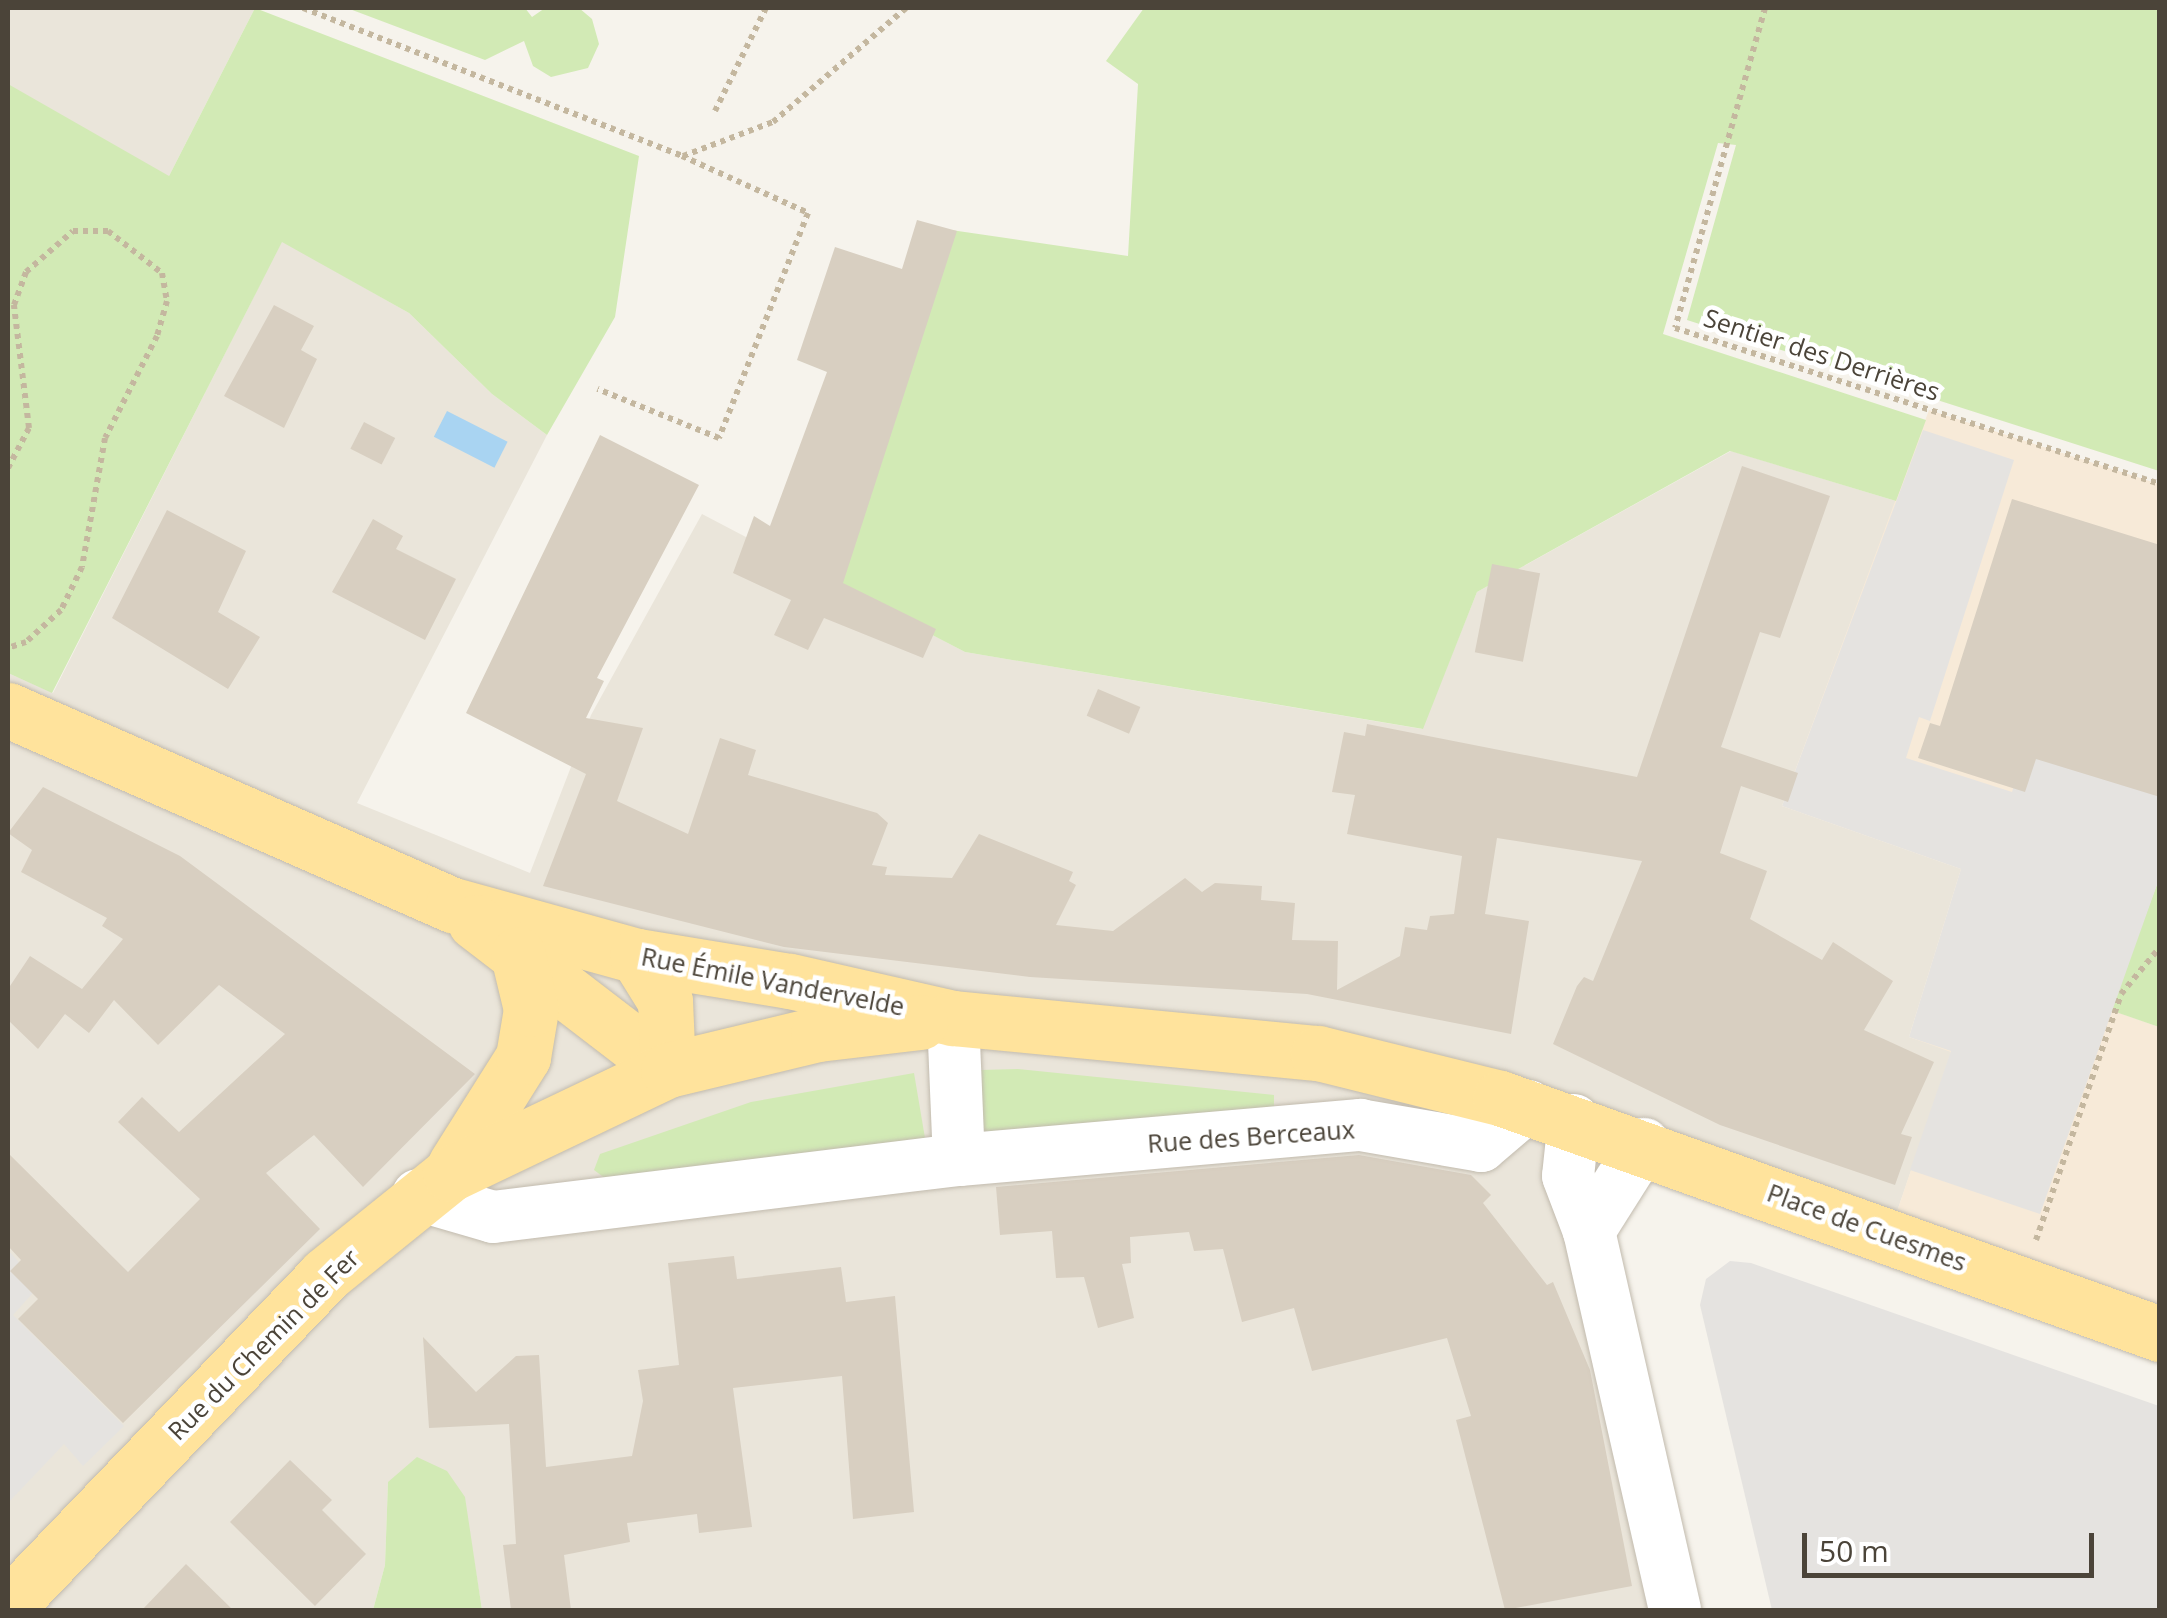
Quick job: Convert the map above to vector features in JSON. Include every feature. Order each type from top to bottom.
[{"type":"main road","name":"Rue Émile Vandervelde","points":[[8,710],[453,905],[637,956],[790,980],[953,1018],[1318,1053],[1552,1113]]},
{"type":"main road","points":[[453,905],[668,1070]]},
{"type":"main road","points":[[434,1185],[523,1057],[531,1009],[518,955]]},
{"type":"main road","points":[[637,956],[666,1001],[668,1070]]},
{"type":"main road","name":"Rue du Chemin de Fer","points":[[8,1606],[325,1275],[434,1185],[668,1070],[818,1034],[953,1018]]},
{"type":"main road","name":"Place de Cuesmes","points":[[1552,1113],[2160,1334]]},
{"type":"street","points":[[953,1018],[959,1160]]},
{"type":"street","name":"Rue des Berceaux","points":[[434,1185],[492,1217],[959,1160],[1360,1126],[1481,1146],[1552,1113]]},
{"type":"street","points":[[1552,1113],[1568,1176],[1589,1230],[1675,1610]]},
{"type":"street","points":[[1589,1230],[1644,1144]]},
{"type":"path","points":[[303,8],[682,156],[808,213],[719,438],[598,389]]},
{"type":"path","points":[[716,111],[766,8]]},
{"type":"path","points":[[682,156],[773,122],[906,8]]},
{"type":"path","name":"Sentier des Derrières","points":[[1765,8],[1675,328],[2160,484]]},
{"type":"path","points":[[8,468],[28,428],[14,305],[26,272],[72,230],[108,231],[162,274],[167,301],[157,336],[105,438],[82,566],[61,610],[26,642],[8,648]]},
{"type":"path","points":[[2020,1283],[2122,994],[2158,952]]},
{"type":"shaded area","points":[[8,8],[255,8],[169,176],[8,269]]},
{"type":"shaded area","points":[[282,241],[409,313],[492,394],[547,435],[357,803],[530,873],[591,715],[702,514],[965,652],[1422,729],[1477,592],[1731,451],[1896,501],[1782,806],[1961,869],[1909,1037],[1952,1051],[1889,1235],[1575,1121],[1675,1610],[482,1610],[464,1497],[388,1482],[385,1565],[373,1610],[8,1610],[8,673],[53,693]]},
{"type":"shaded area","points":[[1929,410],[2159,484],[2159,879],[2111,1010],[2159,1027],[2159,1334],[1889,1235],[1951,1052],[1909,1037],[1961,869],[1782,806]]},
{"type":"shaded area","points":[[1923,430],[2014,460],[1930,721],[1919,717],[1906,758],[2012,792],[2025,752],[2160,796],[2159,879],[2040,1214],[1910,1170],[1951,1051],[1909,1037],[1961,869],[1782,806]]},
{"type":"shaded area","points":[[8,1250],[40,1285],[13,1315],[124,1426],[83,1466],[64,1444],[8,1503]]},
{"type":"shaded area","points":[[1730,1261],[1751,1263],[2159,1406],[2159,1610],[1772,1610],[1700,1305],[1706,1279]]},
{"type":"green space","points":[[255,8],[639,156],[615,317],[547,435],[492,394],[409,313],[282,242],[52,693],[8,673],[8,84],[169,176]]},
{"type":"green space","points":[[347,8],[525,8],[532,17],[545,8],[579,8],[592,19],[599,44],[588,68],[551,77],[533,66],[524,41],[485,60]]},
{"type":"green space","points":[[1144,8],[2159,8],[2159,471],[1687,320],[1736,145],[1718,143],[1663,334],[1926,420],[1896,501],[1730,451],[1477,592],[1423,729],[965,652],[838,586],[951,230],[1128,256],[1138,84],[1106,61]]},
{"type":"green space","points":[[2159,879],[2159,1027],[2110,1010]]},
{"type":"green space","points":[[1018,1069],[1274,1095],[1274,1114],[977,1144],[980,1070]]},
{"type":"green space","points":[[914,1073],[926,1144],[606,1179],[594,1170],[600,1154],[751,1102]]},
{"type":"green space","points":[[417,1457],[447,1471],[465,1497],[482,1610],[373,1610],[385,1565],[388,1482]]},
{"type":"water","points":[[447,411],[508,442],[494,468],[434,437]]},
{"type":"building","points":[[917,220],[957,231],[843,583],[936,629],[923,658],[824,618],[808,650],[774,635],[791,600],[733,573],[754,516],[770,526],[827,372],[797,360],[835,247],[902,269]]},
{"type":"building","points":[[274,305],[314,326],[301,350],[317,359],[284,428],[224,396]]},
{"type":"building","points":[[364,422],[395,438],[382,465],[350,449]]},
{"type":"building","points":[[600,435],[699,485],[597,678],[604,681],[586,718],[643,728],[617,801],[688,834],[720,738],[756,750],[748,775],[877,813],[888,823],[872,865],[887,867],[885,875],[952,878],[979,834],[1073,872],[1069,881],[1076,885],[1056,925],[1113,931],[1185,878],[1202,892],[1215,883],[1262,886],[1261,900],[1295,903],[1292,940],[1338,941],[1337,990],[1400,956],[1405,927],[1427,930],[1430,916],[1454,914],[1462,856],[1347,834],[1355,795],[1332,792],[1344,732],[1365,736],[1367,724],[1637,777],[1742,466],[1830,496],[1780,638],[1760,632],[1721,747],[1798,773],[1788,802],[1741,786],[1720,853],[1767,871],[1750,919],[1822,960],[1833,942],[1893,981],[1864,1030],[1934,1062],[1901,1134],[1912,1137],[1895,1185],[1720,1125],[1553,1044],[1577,986],[1584,977],[1593,981],[1642,861],[1497,838],[1485,914],[1529,921],[1511,1034],[1307,994],[1030,977],[784,947],[543,886],[586,774],[466,713]]},
{"type":"building","points":[[2012,499],[2160,545],[2160,797],[2036,759],[2025,792],[1918,758],[1930,723],[1940,726]]},
{"type":"building","points":[[167,510],[246,551],[218,612],[260,637],[228,689],[112,618]]},
{"type":"building","points":[[373,519],[403,536],[396,549],[456,579],[425,640],[332,592]]},
{"type":"building","points":[[1492,564],[1540,573],[1523,662],[1475,652]]},
{"type":"building","points":[[1098,689],[1140,707],[1129,734],[1087,716]]},
{"type":"building","points":[[43,787],[180,856],[475,1074],[363,1187],[314,1135],[266,1173],[320,1229],[123,1423],[18,1319],[38,1299],[10,1271],[21,1260],[8,1246],[8,1153],[128,1272],[200,1199],[118,1122],[142,1097],[179,1132],[285,1034],[219,985],[158,1045],[114,1000],[89,1033],[65,1014],[38,1049],[8,1020],[8,989],[30,956],[82,989],[123,939],[102,926],[107,918],[21,872],[32,850],[8,833]]},
{"type":"building","points":[[1359,1155],[1471,1175],[1491,1195],[1483,1203],[1547,1285],[1553,1282],[1590,1370],[1632,1586],[1505,1610],[1456,1420],[1471,1416],[1447,1338],[1312,1371],[1294,1308],[1242,1322],[1223,1249],[1194,1251],[1189,1232],[1130,1237],[1131,1263],[1122,1264],[1134,1318],[1098,1328],[1084,1277],[1056,1278],[1052,1231],[1000,1235],[996,1187]]},
{"type":"building","points":[[734,1256],[737,1279],[841,1267],[846,1302],[895,1296],[914,1512],[853,1519],[842,1376],[733,1388],[752,1527],[699,1533],[697,1514],[627,1523],[630,1542],[564,1555],[571,1610],[511,1610],[503,1545],[516,1544],[509,1424],[429,1428],[423,1337],[476,1392],[516,1356],[539,1355],[546,1467],[632,1456],[643,1401],[638,1370],[679,1365],[668,1263]]},
{"type":"building","points":[[290,1460],[332,1500],[322,1510],[366,1554],[315,1606],[230,1522]]},
{"type":"building","points":[[186,1564],[233,1610],[142,1610]]}]
